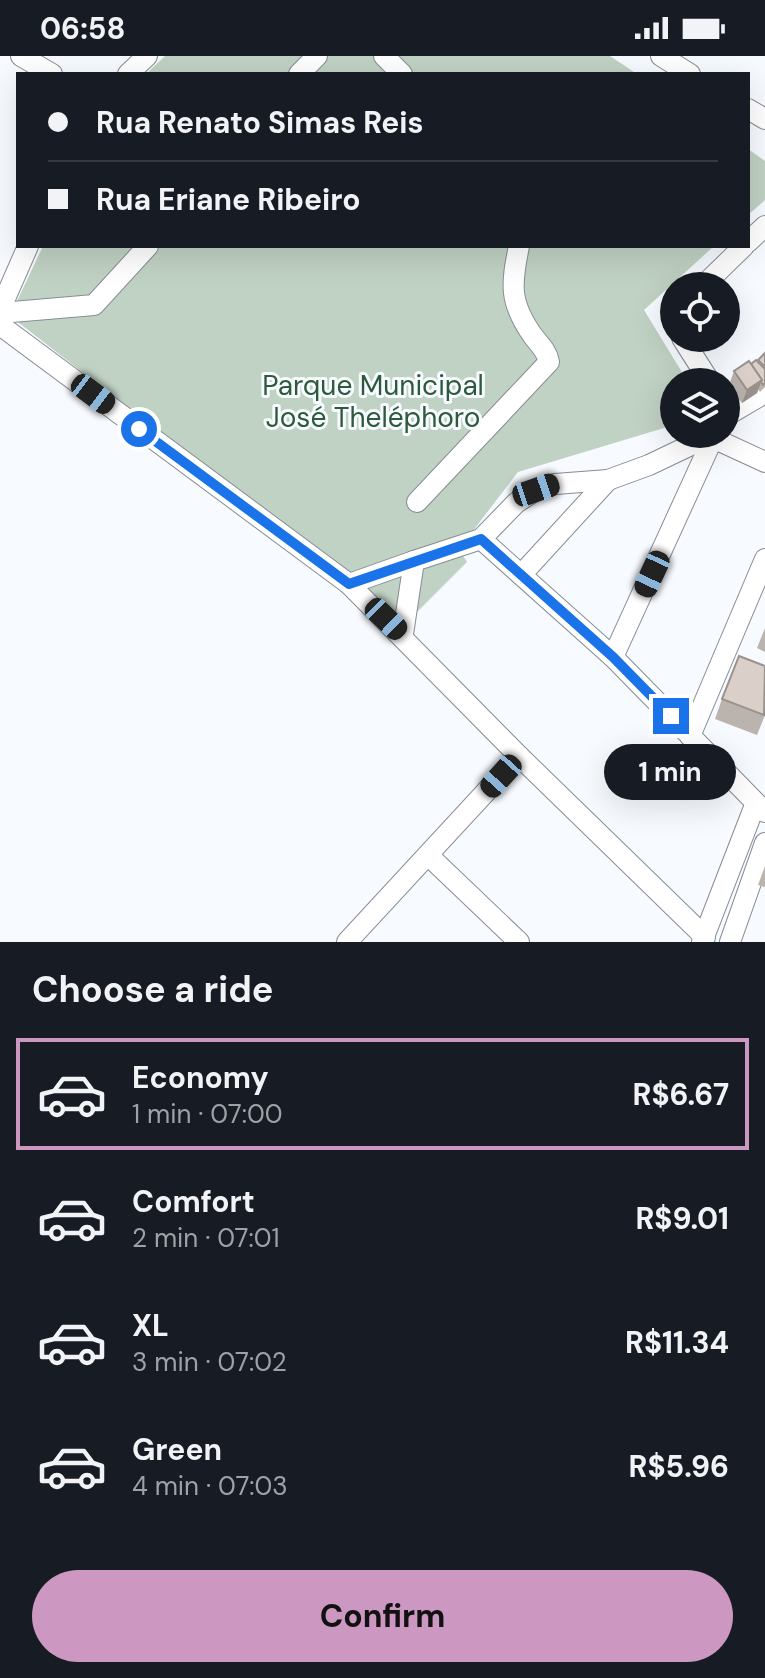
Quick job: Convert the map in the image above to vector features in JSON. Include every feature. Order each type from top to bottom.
[{"type":"street","points":[[21,56],[49,72]]},
{"type":"street","points":[[130,72],[147,56]]},
{"type":"street","points":[[301,72],[317,56]]},
{"type":"street","points":[[384,56],[400,72]]},
{"type":"street","points":[[661,56],[687,72]]},
{"type":"street","points":[[750,240],[765,226]]},
{"type":"street","points":[[26,248],[9,263],[0,312],[94,305],[146,248]]},
{"type":"street","points":[[417,502],[549,362],[547,353],[518,314],[511,290],[519,248]]},
{"type":"street","points":[[717,272],[742,248]]},
{"type":"street","points":[[0,325],[349,584],[403,634],[519,756],[704,939],[760,808],[613,657],[481,539]]},
{"type":"street","points":[[740,406],[765,393]]},
{"type":"street","points":[[349,584],[481,539],[516,503],[536,490],[555,484],[608,480],[649,465],[679,448]]},
{"type":"street","points":[[613,657],[709,448]]},
{"type":"street","points":[[738,448],[765,462]]},
{"type":"street","points":[[521,575],[608,480]]},
{"type":"street","points":[[690,736],[765,559]]},
{"type":"street","points":[[403,634],[414,561]]},
{"type":"street","points":[[347,942],[430,857],[519,756]]},
{"type":"street","points":[[730,942],[765,843]]},
{"type":"street","points":[[430,857],[519,942]]},
{"type":"green space","points":[[165,56],[610,56],[634,72],[148,72]]},
{"type":"green space","points":[[750,150],[765,161],[765,200],[750,213]]},
{"type":"green space","name":"Parque Municipal José Theléphoro","points":[[42,248],[712,248],[686,272],[660,272],[660,295],[644,310],[660,336],[660,352],[670,352],[679,368],[660,368],[660,429],[518,472],[459,549],[467,562],[406,623],[10,316]]},
{"type":"building","points":[[765,353],[765,367],[758,360]]},
{"type":"building","points":[[756,360],[765,369],[763,385],[751,364]]},
{"type":"building","points":[[749,361],[762,380],[747,390],[740,380],[738,368]]},
{"type":"building","points":[[739,656],[765,666],[764,715],[722,699]]},
{"type":"route","points":[[139,429],[349,584],[481,539],[613,657],[671,716]]}]
